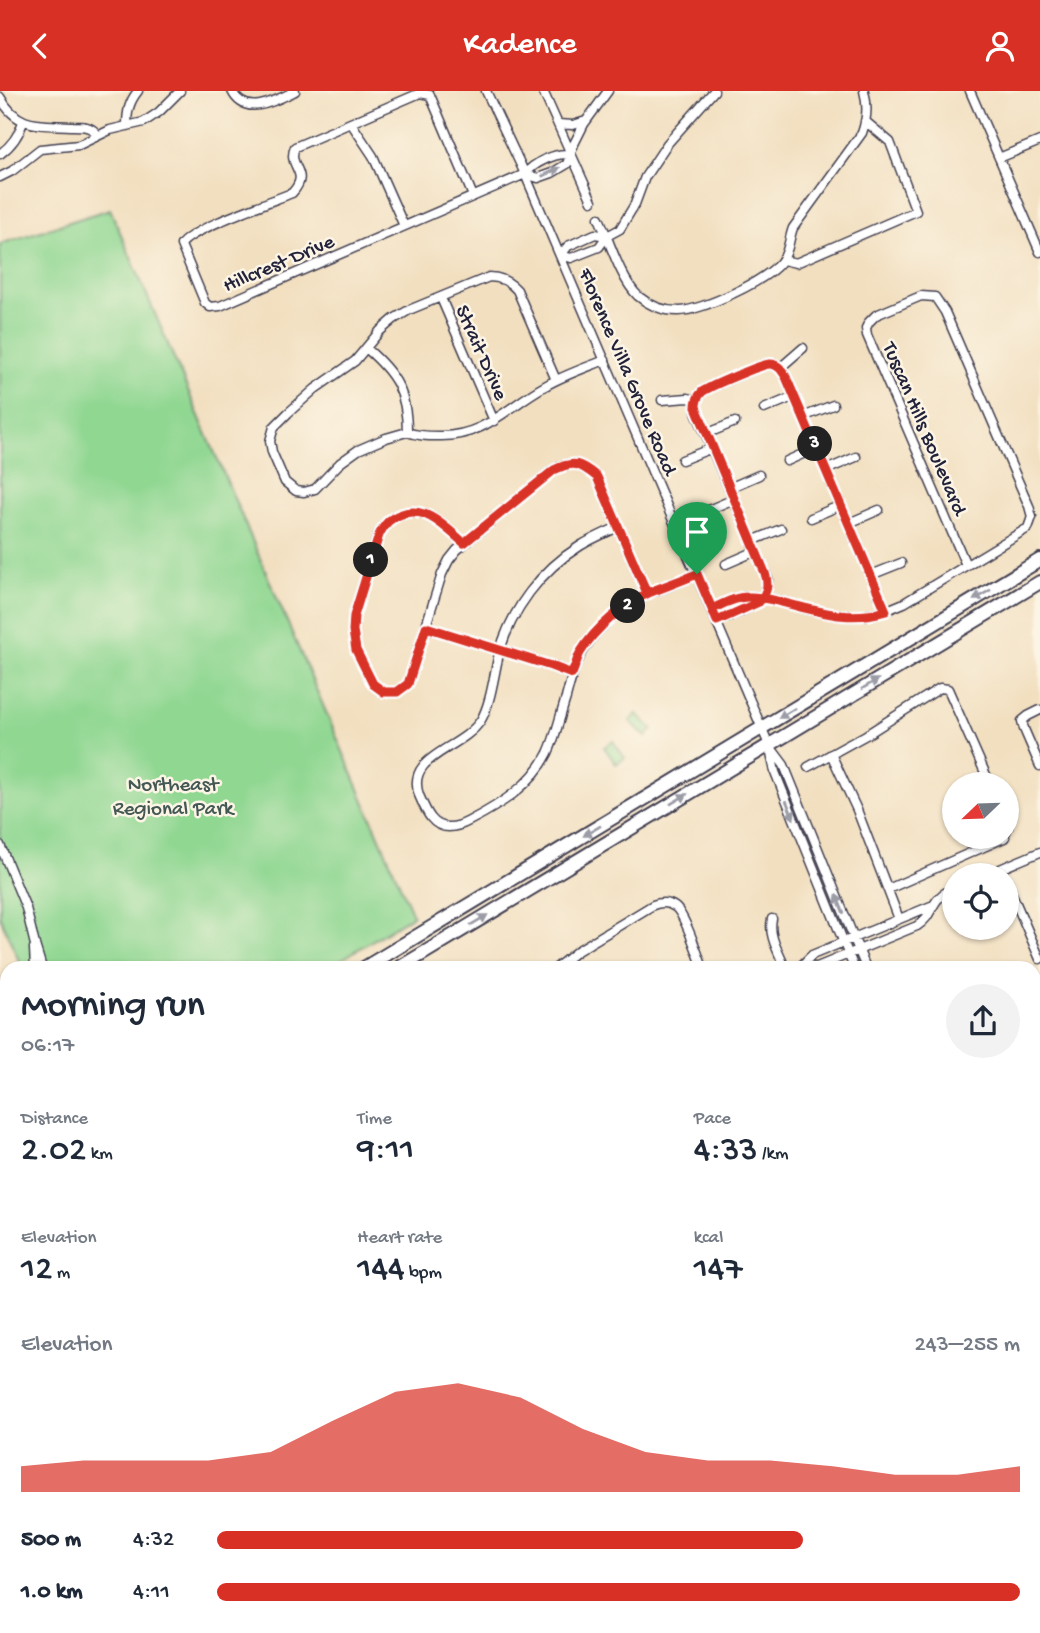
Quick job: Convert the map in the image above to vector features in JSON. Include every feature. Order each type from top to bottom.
[{"type":"highway","points":[[376,961],[1040,560]]},
{"type":"highway","points":[[411,961],[1040,582]]},
{"type":"highway","points":[[401,961],[439,933],[443,928],[442,921]]},
{"type":"street","points":[[127,126],[128,109],[138,91]]},
{"type":"street","points":[[0,177],[40,149],[79,145],[110,130],[150,119],[180,91]]},
{"type":"street","points":[[232,91],[235,98],[249,106],[270,103],[295,91]]},
{"type":"street","name":"Florence Villa Grove Road","points":[[486,91],[561,255],[769,745]]},
{"type":"street","points":[[543,91],[592,201]]},
{"type":"street","points":[[571,155],[563,153],[531,167],[525,174],[538,178],[567,164],[571,155],[574,144],[586,121],[608,91]]},
{"type":"street","points":[[607,236],[594,234],[568,246],[561,255],[571,258],[599,247],[607,236],[624,224],[645,177],[667,144],[714,91]]},
{"type":"street","points":[[600,218],[625,278],[635,292],[649,304],[668,310],[695,309],[735,292],[760,278],[783,260],[793,228],[858,139],[867,107],[864,91]]},
{"type":"street","points":[[970,91],[1040,252]]},
{"type":"street","name":"Hillcrest Drive","points":[[473,196],[430,95],[418,94],[297,146],[293,149],[293,156],[301,179],[292,193],[206,228],[184,239],[181,246],[205,303],[210,307],[220,306],[525,174]]},
{"type":"street","points":[[0,97],[8,109],[23,122],[89,127],[98,135]]},
{"type":"street","points":[[558,124],[573,125],[586,121]]},
{"type":"street","points":[[783,260],[796,263],[916,211],[890,142],[865,121]]},
{"type":"street","points":[[0,154],[10,146],[23,122]]},
{"type":"street","points":[[351,123],[377,163],[404,226]]},
{"type":"street","points":[[999,158],[1040,141]]},
{"type":"street","points":[[555,380],[518,293],[502,279],[489,278],[409,310],[394,319],[355,361],[315,389],[274,427],[270,447],[288,485],[296,491],[312,491],[340,463],[358,450],[407,432],[414,435],[454,436],[476,430],[555,380],[605,360]]},
{"type":"street","name":"Tuscan Hills Boulevard","points":[[712,609],[740,597],[751,596],[844,617],[886,611],[904,603],[1027,528],[1032,517],[1029,506],[945,312],[935,297],[921,296],[876,316],[866,328],[867,335],[966,565]]},
{"type":"street","name":"Strait Drive","points":[[441,298],[494,421]]},
{"type":"street","points":[[366,348],[383,363],[399,386],[406,408],[407,432]]},
{"type":"street","points":[[780,368],[803,348]]},
{"type":"street","points":[[717,621],[762,599],[768,579],[696,410],[697,400],[706,389],[763,365],[774,364],[785,374],[886,611]]},
{"type":"street","points":[[764,409],[794,396]]},
{"type":"street","points":[[662,400],[697,400]]},
{"type":"street","points":[[803,417],[833,405]]},
{"type":"street","points":[[706,434],[735,422]]},
{"type":"street","points":[[682,460],[712,447]]},
{"type":"street","points":[[787,461],[816,448]]},
{"type":"street","points":[[826,470],[856,457]]},
{"type":"street","points":[[464,543],[431,516],[420,512],[409,511],[393,517],[384,525],[354,616],[353,631],[356,650],[373,684],[384,692],[397,692],[408,684],[444,568],[449,560],[464,543],[554,470],[566,464],[583,466],[597,477],[647,593]]},
{"type":"street","points":[[729,488],[759,475]]},
{"type":"street","points":[[706,511],[734,499]]},
{"type":"street","points":[[811,518],[841,505]]},
{"type":"street","points":[[849,523],[879,510]]},
{"type":"street","points":[[618,527],[580,545],[549,570],[529,593],[500,650],[486,708],[480,721],[465,737],[425,762],[417,773],[420,797],[435,822],[450,828],[461,825],[497,805],[524,785],[543,761],[550,747],[579,654],[598,631],[621,610],[647,593],[697,574]]},
{"type":"street","points":[[752,541],[781,529]]},
{"type":"street","points":[[726,564],[756,551]]},
{"type":"street","points":[[871,575],[901,563]]},
{"type":"street","points":[[426,627],[572,674]]},
{"type":"street","points":[[808,767],[866,735],[940,688],[948,689],[985,772]]},
{"type":"street","points":[[1040,710],[1023,721],[1040,766]]},
{"type":"street","points":[[769,745],[784,765],[863,961]]},
{"type":"street","points":[[769,745],[775,772],[850,961]]},
{"type":"street","points":[[831,754],[857,810],[900,919]]},
{"type":"street","points":[[0,845],[26,908],[40,961]]},
{"type":"street","points":[[888,889],[973,849]]},
{"type":"street","points":[[1019,863],[1040,852]]},
{"type":"street","points":[[831,961],[920,923],[928,917],[937,898],[942,895]]},
{"type":"street","points":[[564,961],[577,950],[653,905],[662,903],[672,905],[679,912],[700,961]]},
{"type":"street","points":[[806,961],[812,955],[932,906]]},
{"type":"street","points":[[1019,910],[1040,959]]},
{"type":"street","points":[[772,919],[772,937],[782,961]]},
{"type":"street","points":[[34,961],[35,945]]},
{"type":"green space","name":"Northeast Regional Park","points":[[110,209],[413,915],[339,961],[19,961],[0,917],[0,244]]},
{"type":"green space","points":[[637,714],[653,729],[646,737],[630,721]]},
{"type":"green space","points":[[613,741],[625,758],[616,764],[604,747]]},
{"type":"route","points":[[697,574],[647,593],[597,477],[583,466],[566,464],[554,470],[464,543],[431,516],[409,511],[393,517],[384,525],[379,535],[354,616],[356,650],[373,684],[384,692],[397,692],[408,684],[426,627],[572,674],[579,654],[598,631],[621,610],[647,593],[657,590],[697,574],[712,609],[735,599],[751,596],[762,599],[778,600],[844,617],[886,611],[786,377],[774,364],[763,365],[706,389],[696,403],[697,414],[768,579],[767,589],[762,599],[759,602],[717,621],[697,574]]}]
